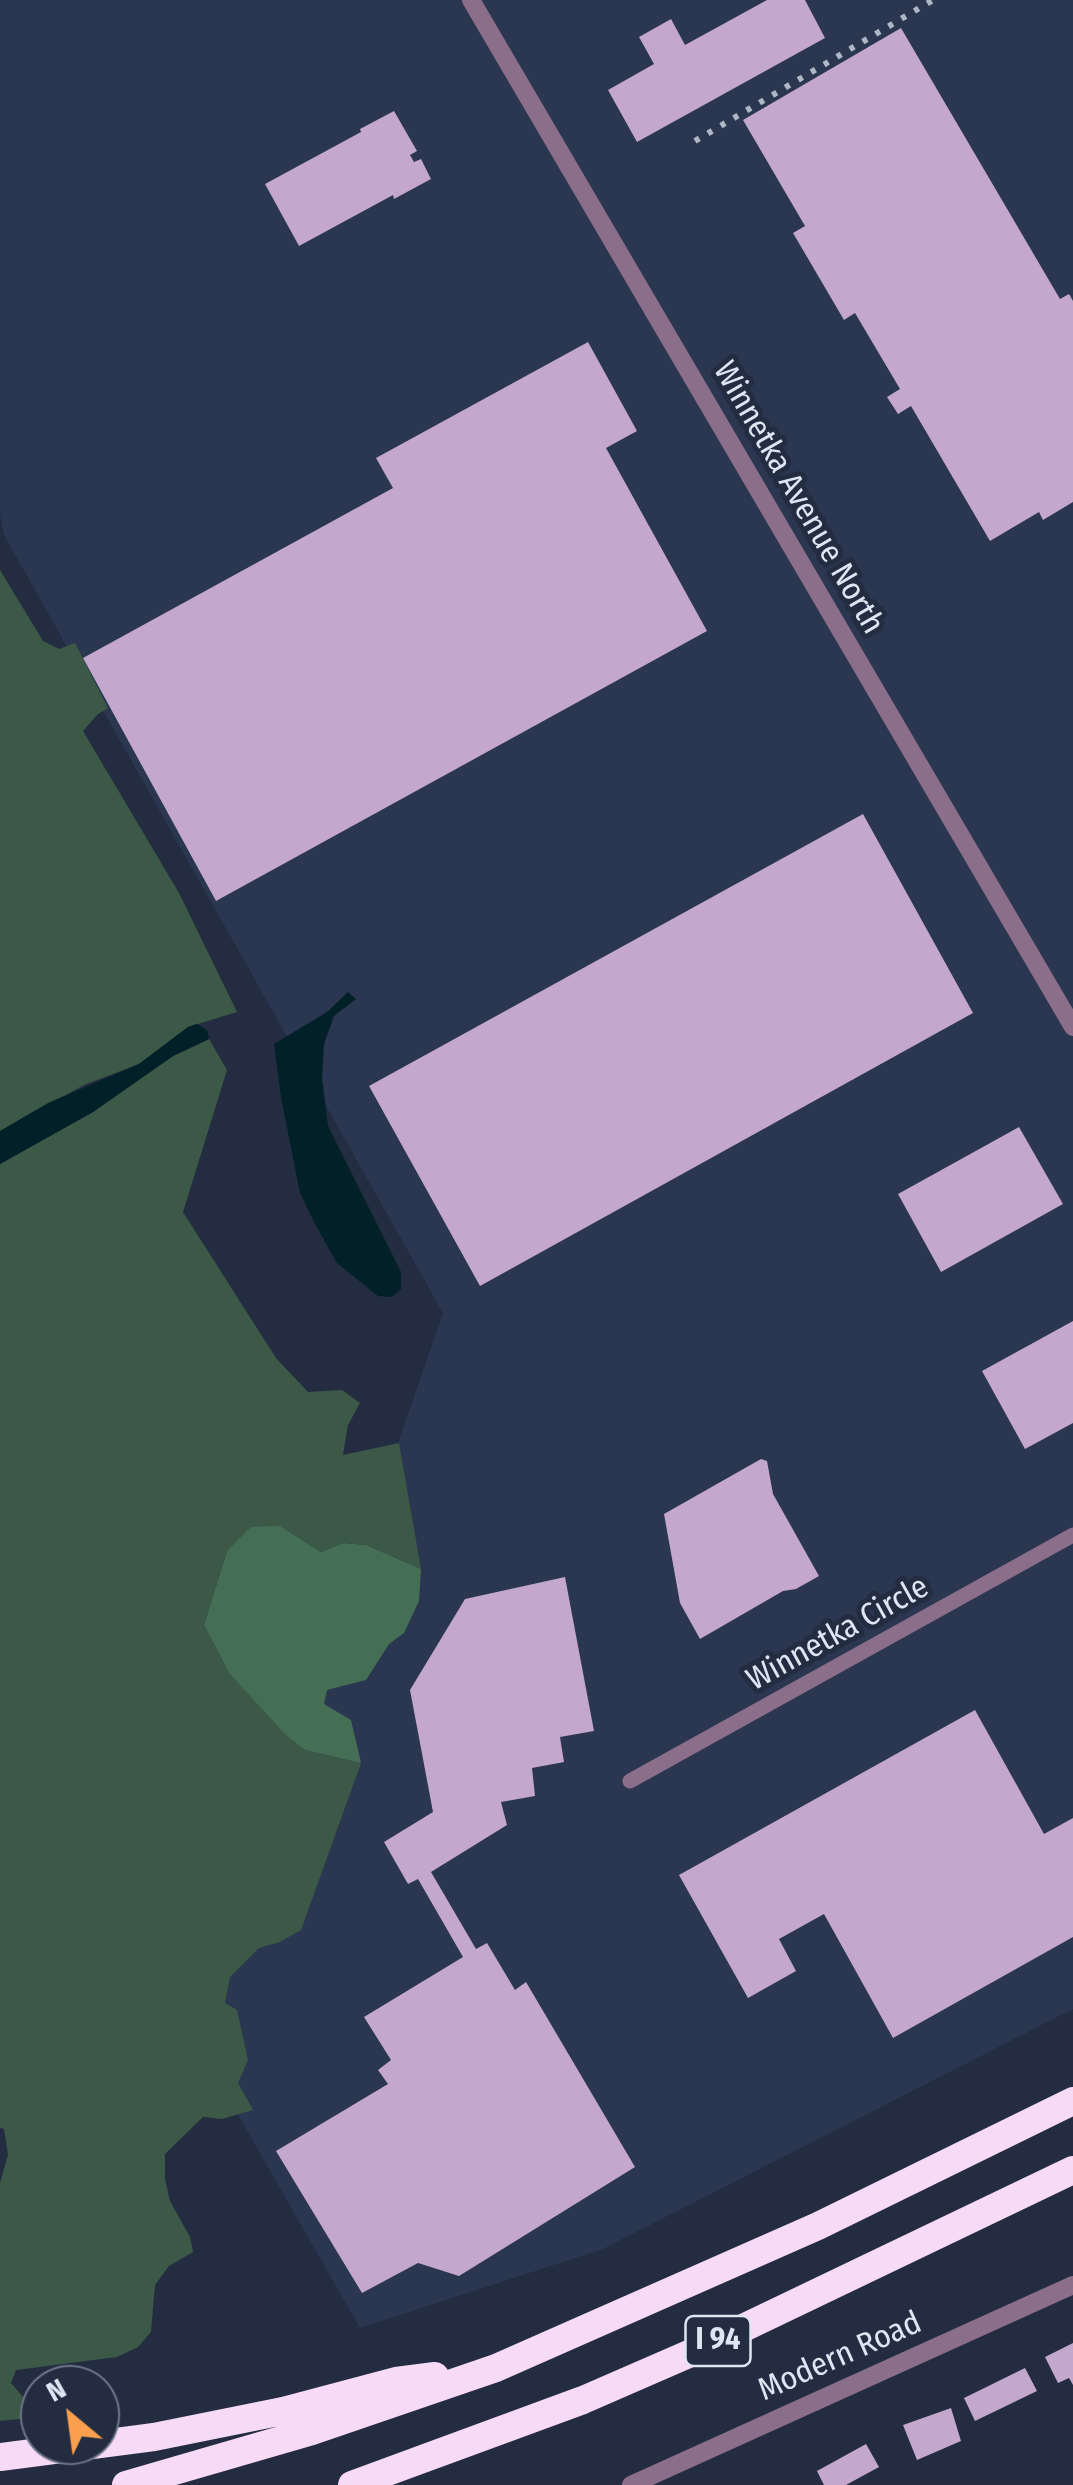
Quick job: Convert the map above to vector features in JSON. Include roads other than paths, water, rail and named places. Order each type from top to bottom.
[{"type":"highway","name":"I 94","points":[[126,2485],[312,2431],[496,2368],[818,2226],[1073,2101]]},
{"type":"highway","name":"I 94","points":[[352,2485],[583,2400],[758,2323],[1073,2170]]},
{"type":"highway","points":[[408,2485],[758,2323]]},
{"type":"highway","points":[[0,2458],[154,2437],[283,2411],[396,2381],[496,2368]]},
{"type":"street","name":"Winnetka Avenue North","points":[[471,0],[1073,1027]]},
{"type":"street","name":"Winnetka Circle","points":[[630,1781],[1073,1535]]},
{"type":"street","name":"Modern Road","points":[[642,2483],[1073,2284]]},
{"type":"railway","points":[[695,141],[933,0]]}]
